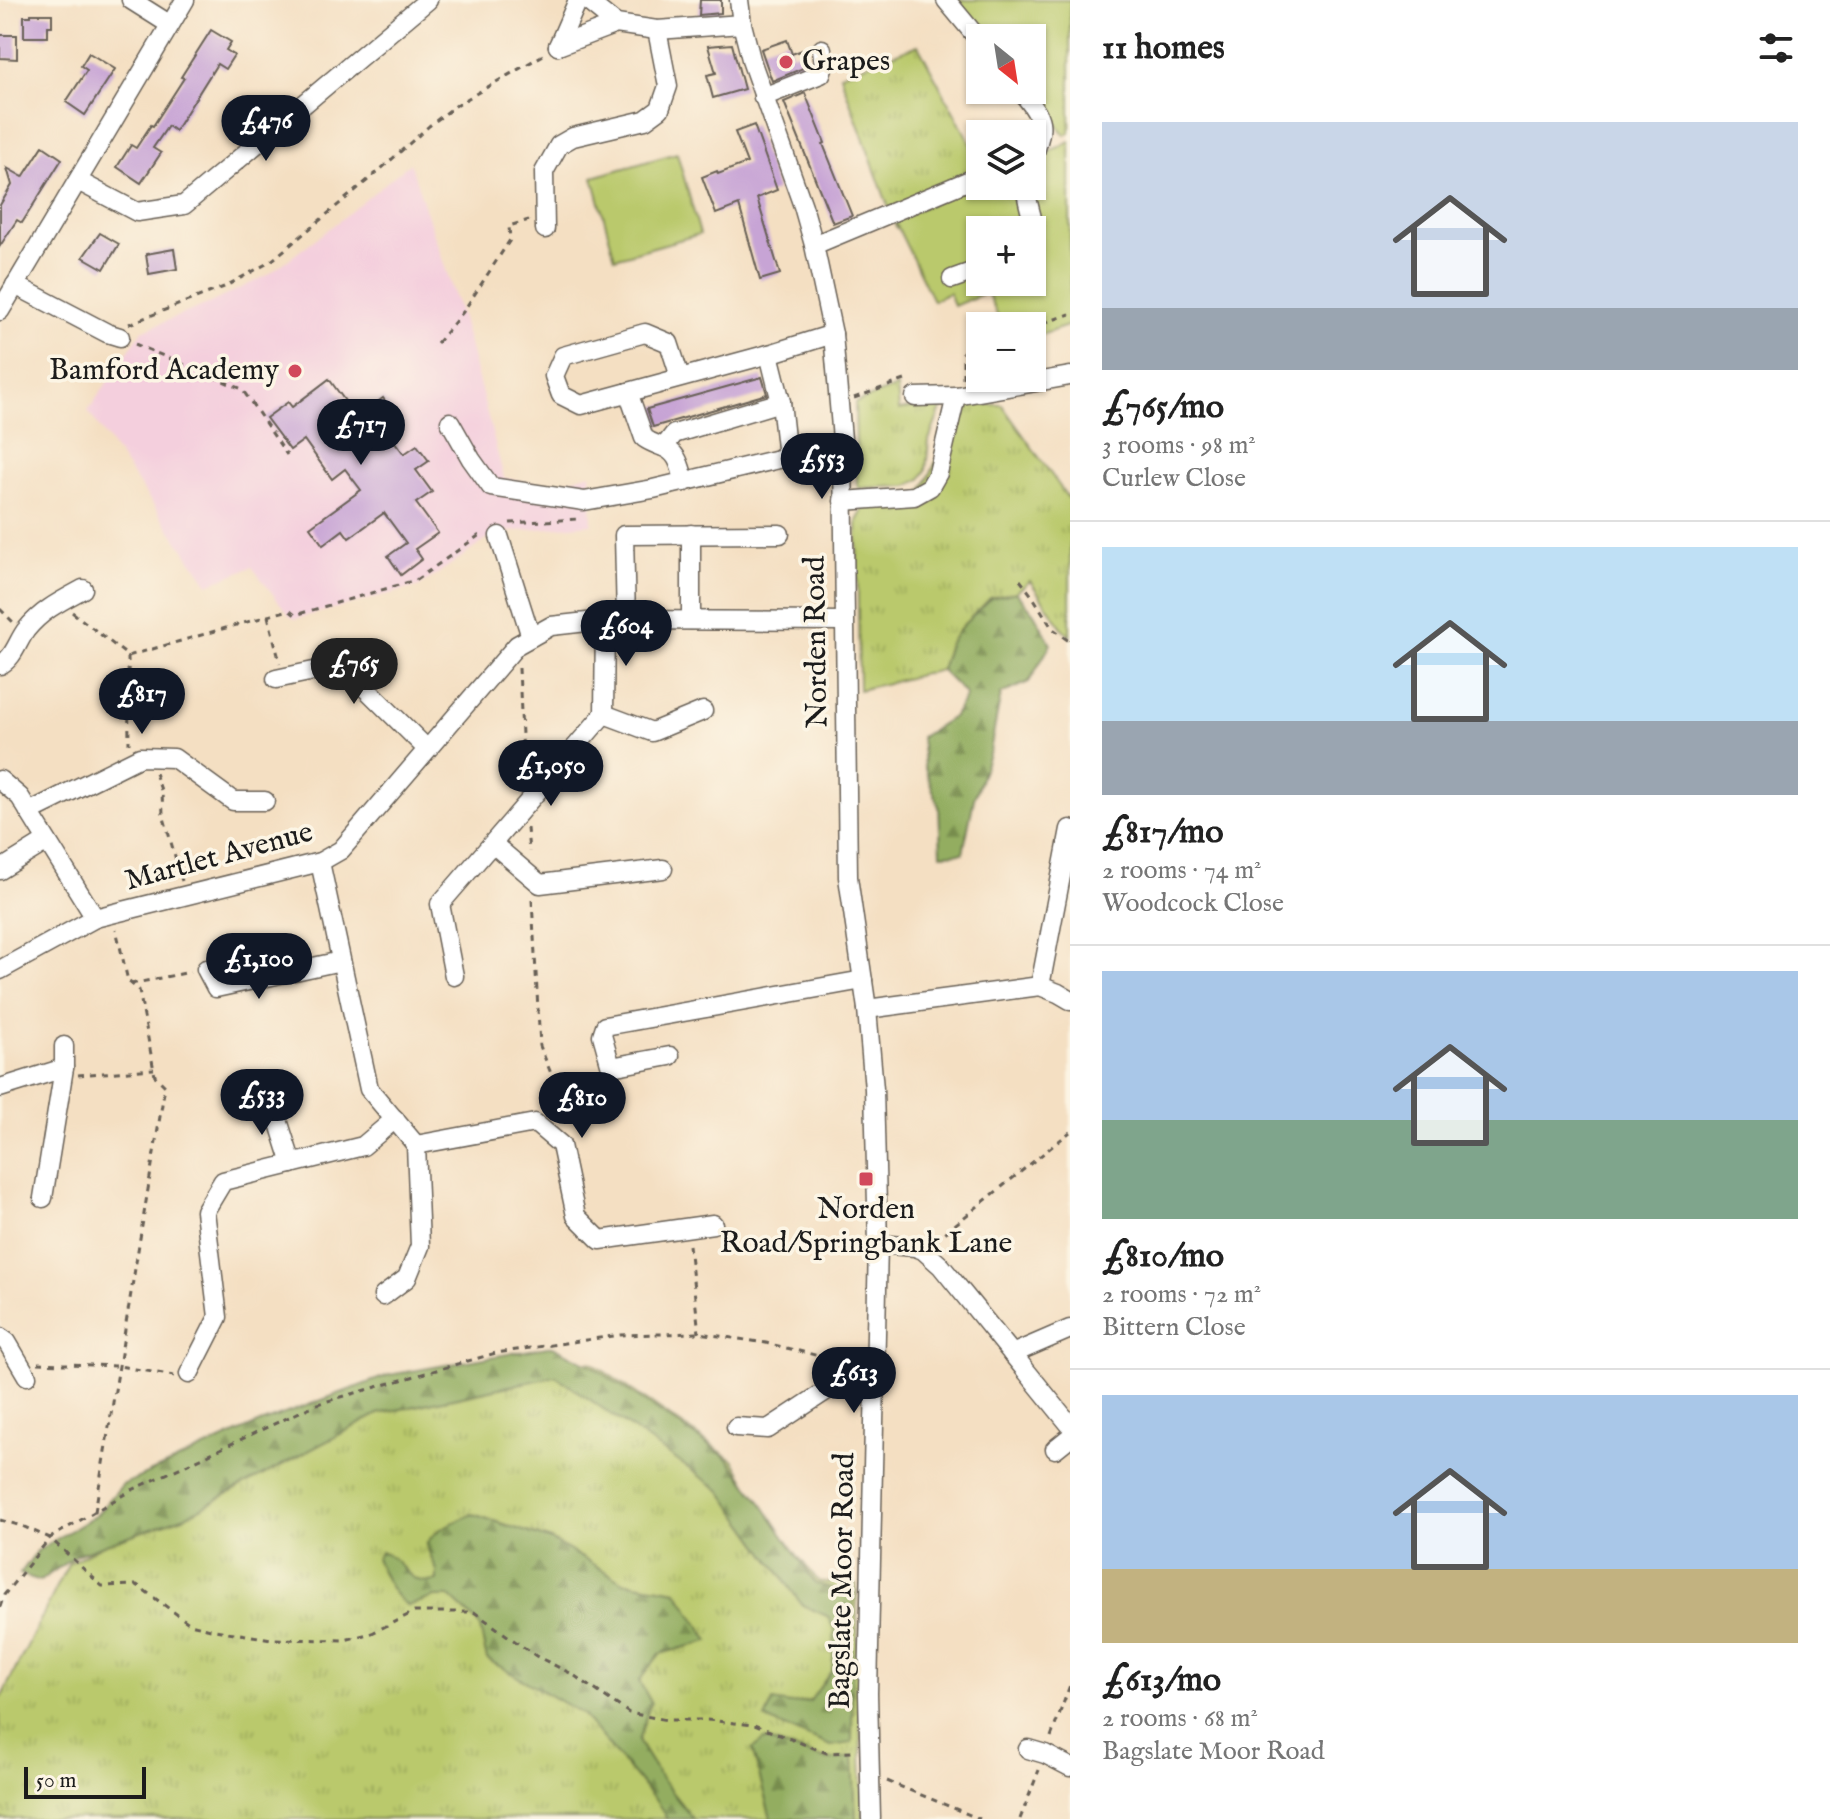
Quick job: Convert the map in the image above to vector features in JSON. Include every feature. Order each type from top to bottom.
[{"type":"street","points":[[131,0],[169,24]]},
{"type":"street","points":[[0,311],[185,0]]},
{"type":"street","points":[[78,181],[137,212],[184,205],[428,0]]},
{"type":"street","points":[[558,46],[578,0]]},
{"type":"street","points":[[586,0],[616,24]]},
{"type":"street","name":"Norden Road","points":[[739,0],[752,63],[814,245],[833,334],[843,451],[848,877],[867,1009]]},
{"type":"street","points":[[946,0],[966,24]]},
{"type":"street","points":[[558,46],[616,24],[657,30],[742,24]]},
{"type":"street","points":[[545,222],[544,172],[559,145],[573,137],[645,120],[660,109],[668,86],[657,30]]},
{"type":"street","points":[[763,97],[821,74],[824,65],[822,49]]},
{"type":"street","points":[[814,245],[966,182]]},
{"type":"street","points":[[952,279],[966,274]]},
{"type":"street","points":[[15,285],[114,335]]},
{"type":"street","points":[[680,377],[669,343],[645,333],[563,356],[554,376],[561,395],[581,405],[833,334]]},
{"type":"street","points":[[769,354],[781,402],[787,457]]},
{"type":"street","points":[[915,397],[960,395],[1070,376]]},
{"type":"street","points":[[628,392],[644,438],[674,452],[685,482]]},
{"type":"street","points":[[843,501],[914,496],[930,487],[938,473],[960,395]]},
{"type":"street","points":[[664,447],[674,434],[781,402]]},
{"type":"street","points":[[450,422],[491,487],[584,501],[653,489],[787,457],[843,451]]},
{"type":"street","points":[[498,531],[524,641]]},
{"type":"street","points":[[691,534],[691,620]]},
{"type":"street","points":[[626,620],[624,535],[780,534]]},
{"type":"street","points":[[0,665],[8,661],[25,631],[46,609],[83,589]]},
{"type":"street","points":[[454,976],[440,904],[604,714],[605,620]]},
{"type":"street","name":"Martlet Avenue","points":[[0,970],[103,916],[320,862],[341,850],[524,641],[551,626],[605,620],[844,621]]},
{"type":"street","points":[[280,678],[342,665],[427,749]]},
{"type":"street","points":[[604,714],[652,732],[703,711]]},
{"type":"street","points":[[29,812],[140,757],[174,758],[233,801],[265,801]]},
{"type":"street","points":[[0,780],[20,797],[47,841],[103,916]]},
{"type":"street","points":[[1040,986],[1070,829]]},
{"type":"street","points":[[0,870],[47,841]]},
{"type":"street","points":[[493,844],[540,884],[663,869]]},
{"type":"street","points":[[320,862],[369,1089],[416,1145],[420,1246],[407,1278],[383,1296]]},
{"type":"street","points":[[206,969],[216,988],[341,961]]},
{"type":"street","points":[[670,1056],[611,1067],[602,1035],[605,1026],[863,980]]},
{"type":"street","points":[[867,1009],[1040,986],[1070,1000]]},
{"type":"street","name":"Bagslate Moor Road","points":[[867,1009],[874,1089],[878,1244],[868,1693],[871,1819]]},
{"type":"street","points":[[43,1198],[64,1072],[64,1046]]},
{"type":"street","points":[[0,1088],[64,1072]]},
{"type":"street","points":[[271,1098],[292,1164]]},
{"type":"street","points":[[189,1374],[218,1317],[205,1211],[223,1181],[363,1146],[395,1119]]},
{"type":"street","points":[[416,1145],[535,1123],[561,1145],[576,1216],[600,1240],[713,1224]]},
{"type":"street","points":[[878,1244],[915,1247],[941,1266],[1070,1425]]},
{"type":"street","points":[[1012,1354],[1070,1329]]},
{"type":"street","points":[[0,1337],[7,1342],[23,1369]]},
{"type":"street","points":[[736,1427],[768,1429],[832,1387],[875,1377]]},
{"type":"street","points":[[1055,1449],[1070,1437]]},
{"type":"street","points":[[1036,1751],[1070,1767]]},
{"type":"path","points":[[114,335],[224,287],[270,262],[438,119],[458,104],[558,46]]},
{"type":"path","points":[[437,343],[463,312],[510,240],[509,226],[545,222]]},
{"type":"path","points":[[1046,322],[1070,314]]},
{"type":"path","points":[[114,335],[242,389],[287,455]]},
{"type":"path","points":[[960,395],[963,352],[966,351]]},
{"type":"path","points":[[838,401],[905,380],[915,397]]},
{"type":"path","points":[[128,656],[289,610],[295,615],[416,580],[498,531],[584,518]]},
{"type":"path","points":[[1020,580],[1052,628],[1070,642]]},
{"type":"path","points":[[59,602],[128,656]]},
{"type":"path","points":[[268,616],[280,678]]},
{"type":"path","points":[[524,641],[525,806],[540,1046],[558,1091],[542,1129]]},
{"type":"path","points":[[128,656],[129,763]]},
{"type":"path","points":[[150,758],[162,793],[163,814],[173,854],[187,895]]},
{"type":"path","points":[[95,1512],[165,1086],[155,1076],[139,990],[128,981],[103,916]]},
{"type":"path","points":[[131,984],[206,969]]},
{"type":"path","points":[[64,1072],[154,1069]]},
{"type":"path","points":[[923,1250],[1070,1132]]},
{"type":"path","points":[[688,1228],[699,1333]]},
{"type":"path","points":[[0,1607],[4,1595],[50,1538],[130,1491],[317,1404],[496,1353],[620,1335],[699,1333],[766,1343],[875,1377]]},
{"type":"path","points":[[23,1369],[119,1366],[177,1377],[189,1374]]},
{"type":"path","points":[[0,1520],[50,1538],[102,1586],[137,1585],[190,1624],[271,1639],[345,1640],[372,1633],[414,1612],[474,1612],[536,1656],[572,1674],[629,1713],[667,1720],[754,1725],[827,1753],[870,1752]]},
{"type":"path","points":[[1020,1819],[1036,1751],[1070,1685]]},
{"type":"path","points":[[870,1774],[980,1819]]},
{"type":"shaded area","name":"Bamford Academy","points":[[410,163],[462,318],[504,478],[552,486],[590,473],[592,524],[496,533],[420,586],[295,619],[252,567],[208,584],[88,411],[142,331],[268,275]]},
{"type":"green space","points":[[955,0],[1070,0],[1070,132],[1065,135],[1040,104],[1046,104],[1046,24],[975,24]]},
{"type":"green space","points":[[918,45],[966,135],[966,199],[896,228],[840,74]]},
{"type":"green space","points":[[1070,142],[1070,325],[1046,333],[1046,312],[996,312],[989,296],[1046,296],[1046,216],[966,216],[966,296],[978,296],[954,306],[949,293],[933,301],[894,220],[966,188],[966,200],[1046,200],[1046,153]]},
{"type":"green space","points":[[677,153],[700,234],[615,258],[593,177]]},
{"type":"green space","points":[[897,387],[899,410],[942,406],[929,440],[926,470],[921,479],[908,486],[859,488],[855,403]]},
{"type":"green space","points":[[966,404],[1002,405],[1070,501],[1070,636],[1030,581],[1016,592],[990,598],[949,644],[941,670],[859,690],[857,521],[864,508],[917,502]]},
{"type":"green space","points":[[1016,592],[1034,613],[1051,644],[1029,682],[1001,694],[990,751],[974,799],[963,853],[941,854],[939,807],[924,766],[921,737],[954,716],[966,695],[941,670],[949,644],[962,626],[991,598]]},
{"type":"green space","points":[[553,1346],[592,1366],[727,1458],[816,1584],[853,1593],[852,1743],[831,1746],[765,1719],[773,1701],[790,1704],[810,1701],[832,1670],[835,1630],[827,1616],[802,1605],[721,1491],[556,1376],[378,1414],[186,1516],[78,1554],[40,1581],[20,1574],[37,1551],[96,1515],[122,1485],[260,1423],[389,1375]]},
{"type":"green space","points":[[591,1362],[734,1461],[763,1513],[819,1582],[856,1583],[863,1819],[0,1819],[0,1700],[69,1563],[366,1406]]},
{"type":"green space","points":[[473,1514],[551,1540],[624,1582],[677,1591],[709,1641],[660,1654],[639,1681],[651,1702],[638,1741],[663,1781],[693,1819],[667,1819],[656,1801],[582,1714],[487,1659],[479,1624],[450,1597],[435,1597],[408,1606],[393,1591],[376,1558],[381,1551],[418,1580],[437,1581],[437,1571],[426,1545],[440,1529]]},
{"type":"green space","points":[[764,1740],[829,1760],[853,1757],[856,1819],[771,1819],[752,1749]]},
{"type":"building","points":[[700,0],[721,0],[721,13],[699,15]]},
{"type":"building","points":[[52,14],[48,37],[24,37],[24,16]]},
{"type":"building","points":[[211,30],[231,42],[226,50],[234,55],[225,69],[217,64],[175,131],[168,126],[153,148],[161,153],[141,183],[117,167],[131,145],[136,148],[153,126]]},
{"type":"building","points":[[0,35],[17,35],[17,59],[0,58]]},
{"type":"building","name":"Grapes","points":[[787,40],[792,54],[802,50],[808,66],[772,81],[761,49]]},
{"type":"building","points":[[732,44],[744,89],[713,98],[707,75],[716,73],[708,46]]},
{"type":"building","points":[[89,53],[115,69],[85,115],[66,102],[87,70],[81,66]]},
{"type":"building","points":[[805,93],[852,216],[833,223],[784,102]]},
{"type":"building","points":[[754,125],[777,190],[757,198],[780,274],[760,280],[739,205],[716,214],[702,177],[747,163],[735,132]]},
{"type":"building","points":[[43,146],[62,159],[22,223],[17,220],[0,246],[0,205],[12,185],[7,168],[23,177]]},
{"type":"building","points":[[100,233],[119,244],[104,269],[83,257]]},
{"type":"building","points":[[174,249],[177,269],[149,274],[146,254]]},
{"type":"building","points":[[762,377],[767,394],[653,427],[647,409]]},
{"type":"building","points":[[329,379],[353,412],[362,406],[366,411],[383,398],[401,423],[388,433],[404,454],[417,445],[429,461],[416,470],[432,492],[416,503],[438,533],[415,549],[422,559],[401,575],[388,556],[406,543],[384,513],[349,538],[343,530],[323,545],[310,527],[361,490],[345,469],[332,479],[304,440],[290,450],[266,418],[288,402],[292,407]]},
{"type":"place","name":"Grapes","points":[[786,62]]},
{"type":"place","name":"Bamford Academy","points":[[295,371]]},
{"type":"place","name":"Norden Road/Springbank Lane","points":[[866,1179]]}]
